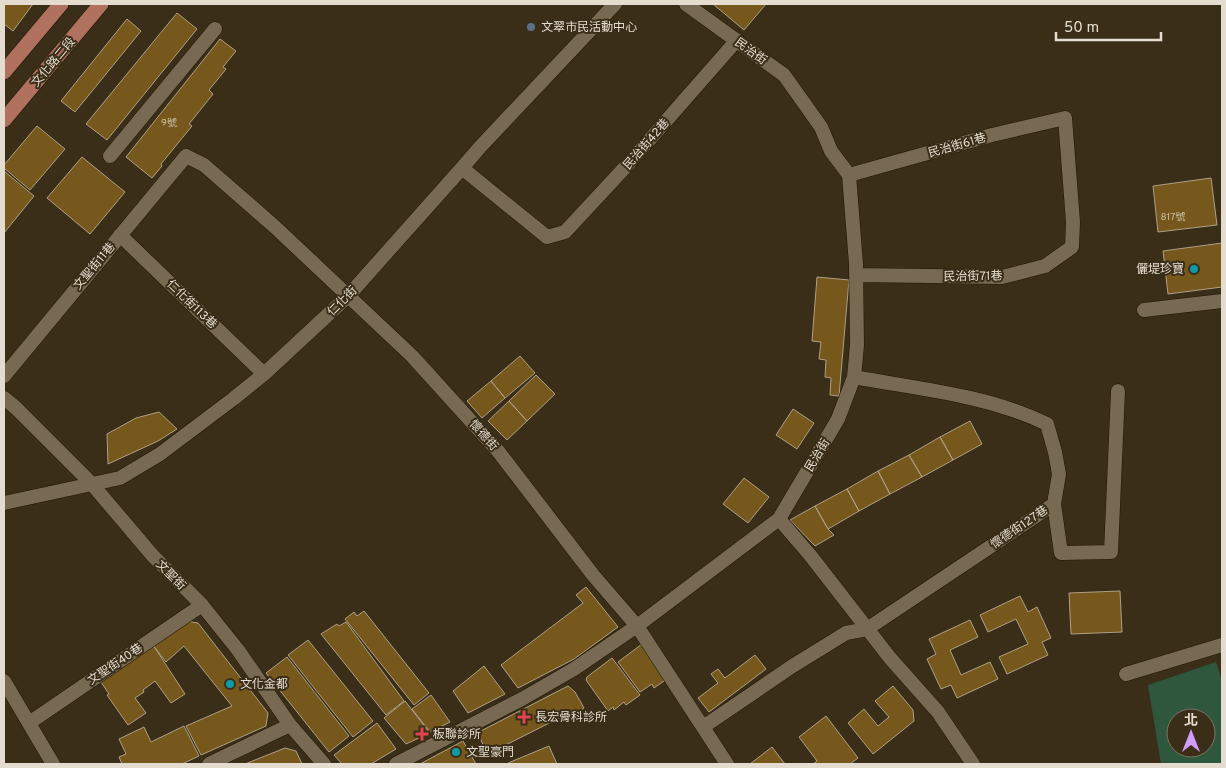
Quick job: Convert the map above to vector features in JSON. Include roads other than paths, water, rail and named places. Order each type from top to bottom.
[{"type":"main road","points":[[4,72],[61,4]]},
{"type":"main road","name":"文化路二段","points":[[4,120],[101,4]]},
{"type":"street","name":"仁化街","points":[[4,503],[120,478],[160,454],[264,374],[348,296],[481,146],[615,4]]},
{"type":"street","name":"民治街","points":[[396,764],[522,699],[574,669],[637,626],[779,519],[838,419],[854,377],[857,345],[856,275],[849,175],[832,151],[821,127],[784,75],[686,4]]},
{"type":"street","points":[[110,156],[215,29]]},
{"type":"street","name":"民治街42巷","points":[[462,168],[547,237],[565,232],[630,162],[737,40]]},
{"type":"street","name":"民治街61巷","points":[[849,175],[992,135],[1065,118]]},
{"type":"street","name":"民治街71巷","points":[[856,275],[1002,277],[1045,266],[1072,247],[1073,222],[1065,118]]},
{"type":"street","name":"文聖街11巷","points":[[4,376],[186,156]]},
{"type":"street","name":"懷德街","points":[[186,156],[204,165],[275,227],[412,356],[503,456],[592,575],[637,626],[727,764]]},
{"type":"street","name":"仁化街113巷","points":[[120,235],[264,374]]},
{"type":"street","points":[[1144,310],[1222,301]]},
{"type":"street","points":[[854,377],[975,399],[1021,412],[1047,424],[1056,452],[1060,474],[1054,504]]},
{"type":"street","name":"懷德街127巷","points":[[703,727],[791,667],[846,633],[867,629],[1054,504],[1061,553],[1111,552],[1118,391]]},
{"type":"street","name":"文聖街","points":[[4,398],[91,483],[153,556],[202,605],[242,656],[290,725],[324,764]]},
{"type":"street","points":[[779,519],[810,555],[890,658],[938,712],[972,763]]},
{"type":"street","name":"文聖街40巷","points":[[29,723],[202,605]]},
{"type":"street","points":[[1126,674],[1222,645]]},
{"type":"street","points":[[4,681],[53,764]]},
{"type":"street","points":[[209,764],[290,725]]},
{"type":"place","name":"文翠市民活動中心","points":[[531,27]]},
{"type":"place","name":"儷堤珍寶","points":[[1194,269]]},
{"type":"place","name":"文化金都","points":[[230,684]]},
{"type":"place","name":"長宏骨科診所","points":[[524,717]]},
{"type":"place","name":"板聯診所","points":[[422,734]]},
{"type":"place","name":"文聖豪門","points":[[456,752]]}]
